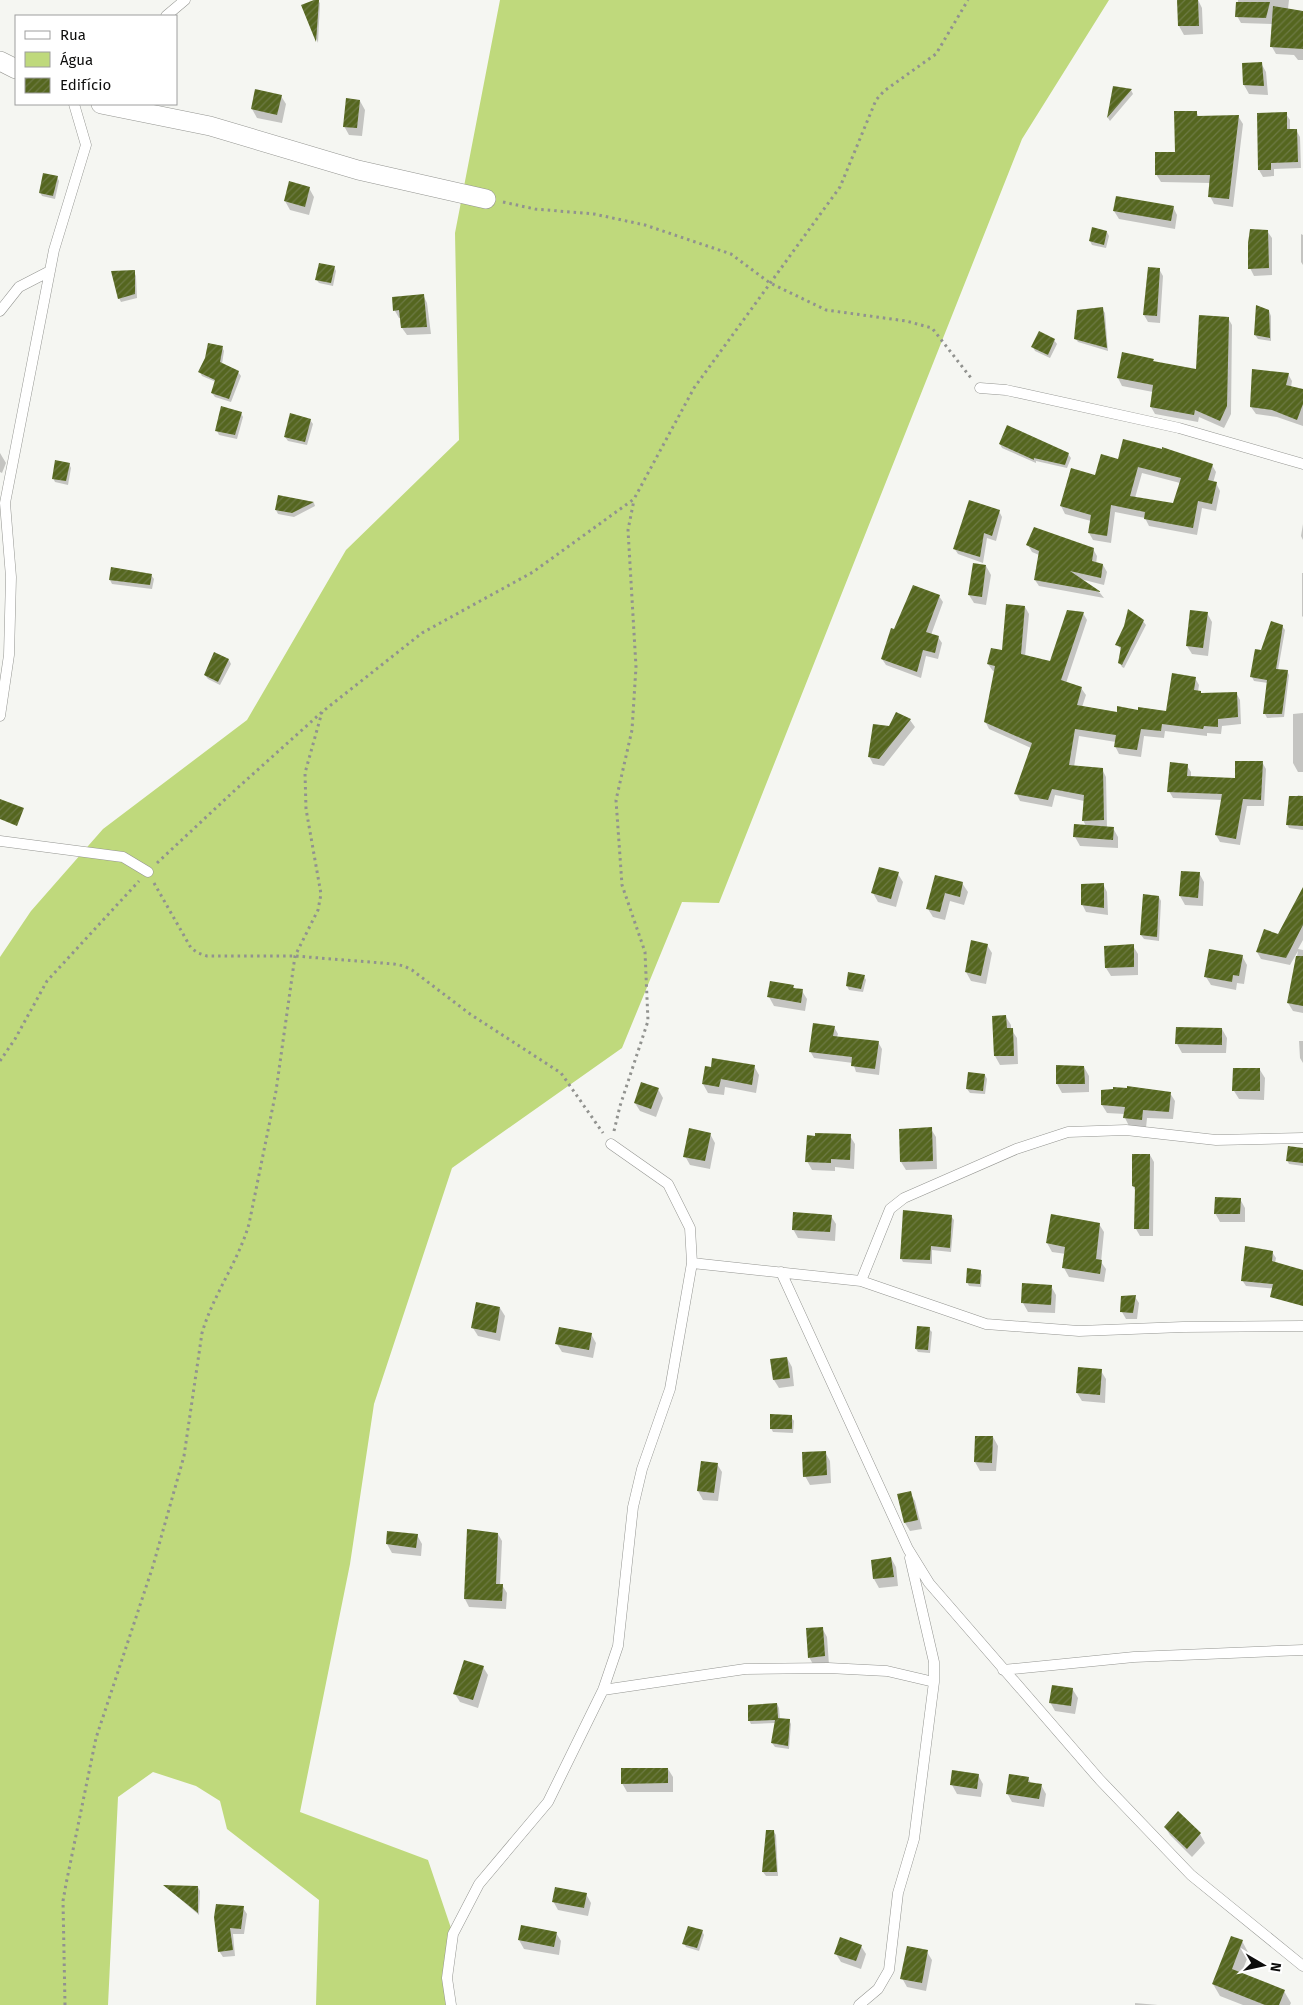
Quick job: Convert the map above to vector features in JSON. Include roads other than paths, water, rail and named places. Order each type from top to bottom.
[{"type":"street","points":[[0,60],[15,68]]},
{"type":"street","points":[[106,105],[210,126],[358,170],[486,199]]},
{"type":"lane","points":[[167,15],[185,0]]},
{"type":"lane","points":[[0,716],[9,655],[11,577],[5,503],[54,250],[86,145],[74,105]]},
{"type":"lane","points":[[0,311],[19,287],[50,271]]},
{"type":"lane","points":[[980,388],[1006,390],[1178,428],[1303,464]]},
{"type":"lane","points":[[0,841],[123,857],[148,872]]},
{"type":"lane","points":[[861,1281],[890,1209],[904,1198],[1016,1149],[1068,1132],[1126,1130],[1216,1140],[1303,1138]]},
{"type":"lane","points":[[451,2005],[447,1978],[453,1934],[479,1884],[548,1802],[603,1690],[618,1646],[633,1507],[642,1469],[670,1389],[692,1263],[690,1228],[668,1184],[611,1144]]},
{"type":"lane","points":[[692,1263],[861,1281],[986,1324],[1079,1331],[1183,1327],[1303,1326]]},
{"type":"lane","points":[[781,1272],[908,1549],[929,1583],[1100,1780],[1191,1875],[1303,1966]]},
{"type":"lane","points":[[859,2005],[878,1989],[889,1970],[898,1892],[914,1840],[934,1682],[934,1662],[908,1549]]},
{"type":"lane","points":[[1003,1670],[1134,1657],[1303,1650]]},
{"type":"lane","points":[[603,1690],[745,1669],[828,1668],[887,1671],[934,1682]]},
{"type":"water","points":[[500,0],[1109,0],[1022,139],[719,903],[682,902],[622,1048],[452,1168],[374,1404],[350,1564],[300,1812],[428,1860],[453,1934],[451,2005],[316,2005],[319,1900],[227,1829],[220,1801],[196,1786],[153,1772],[118,1797],[108,2005],[0,2005],[0,957],[31,911],[103,829],[247,720],[346,550],[459,440],[455,233]]}]
